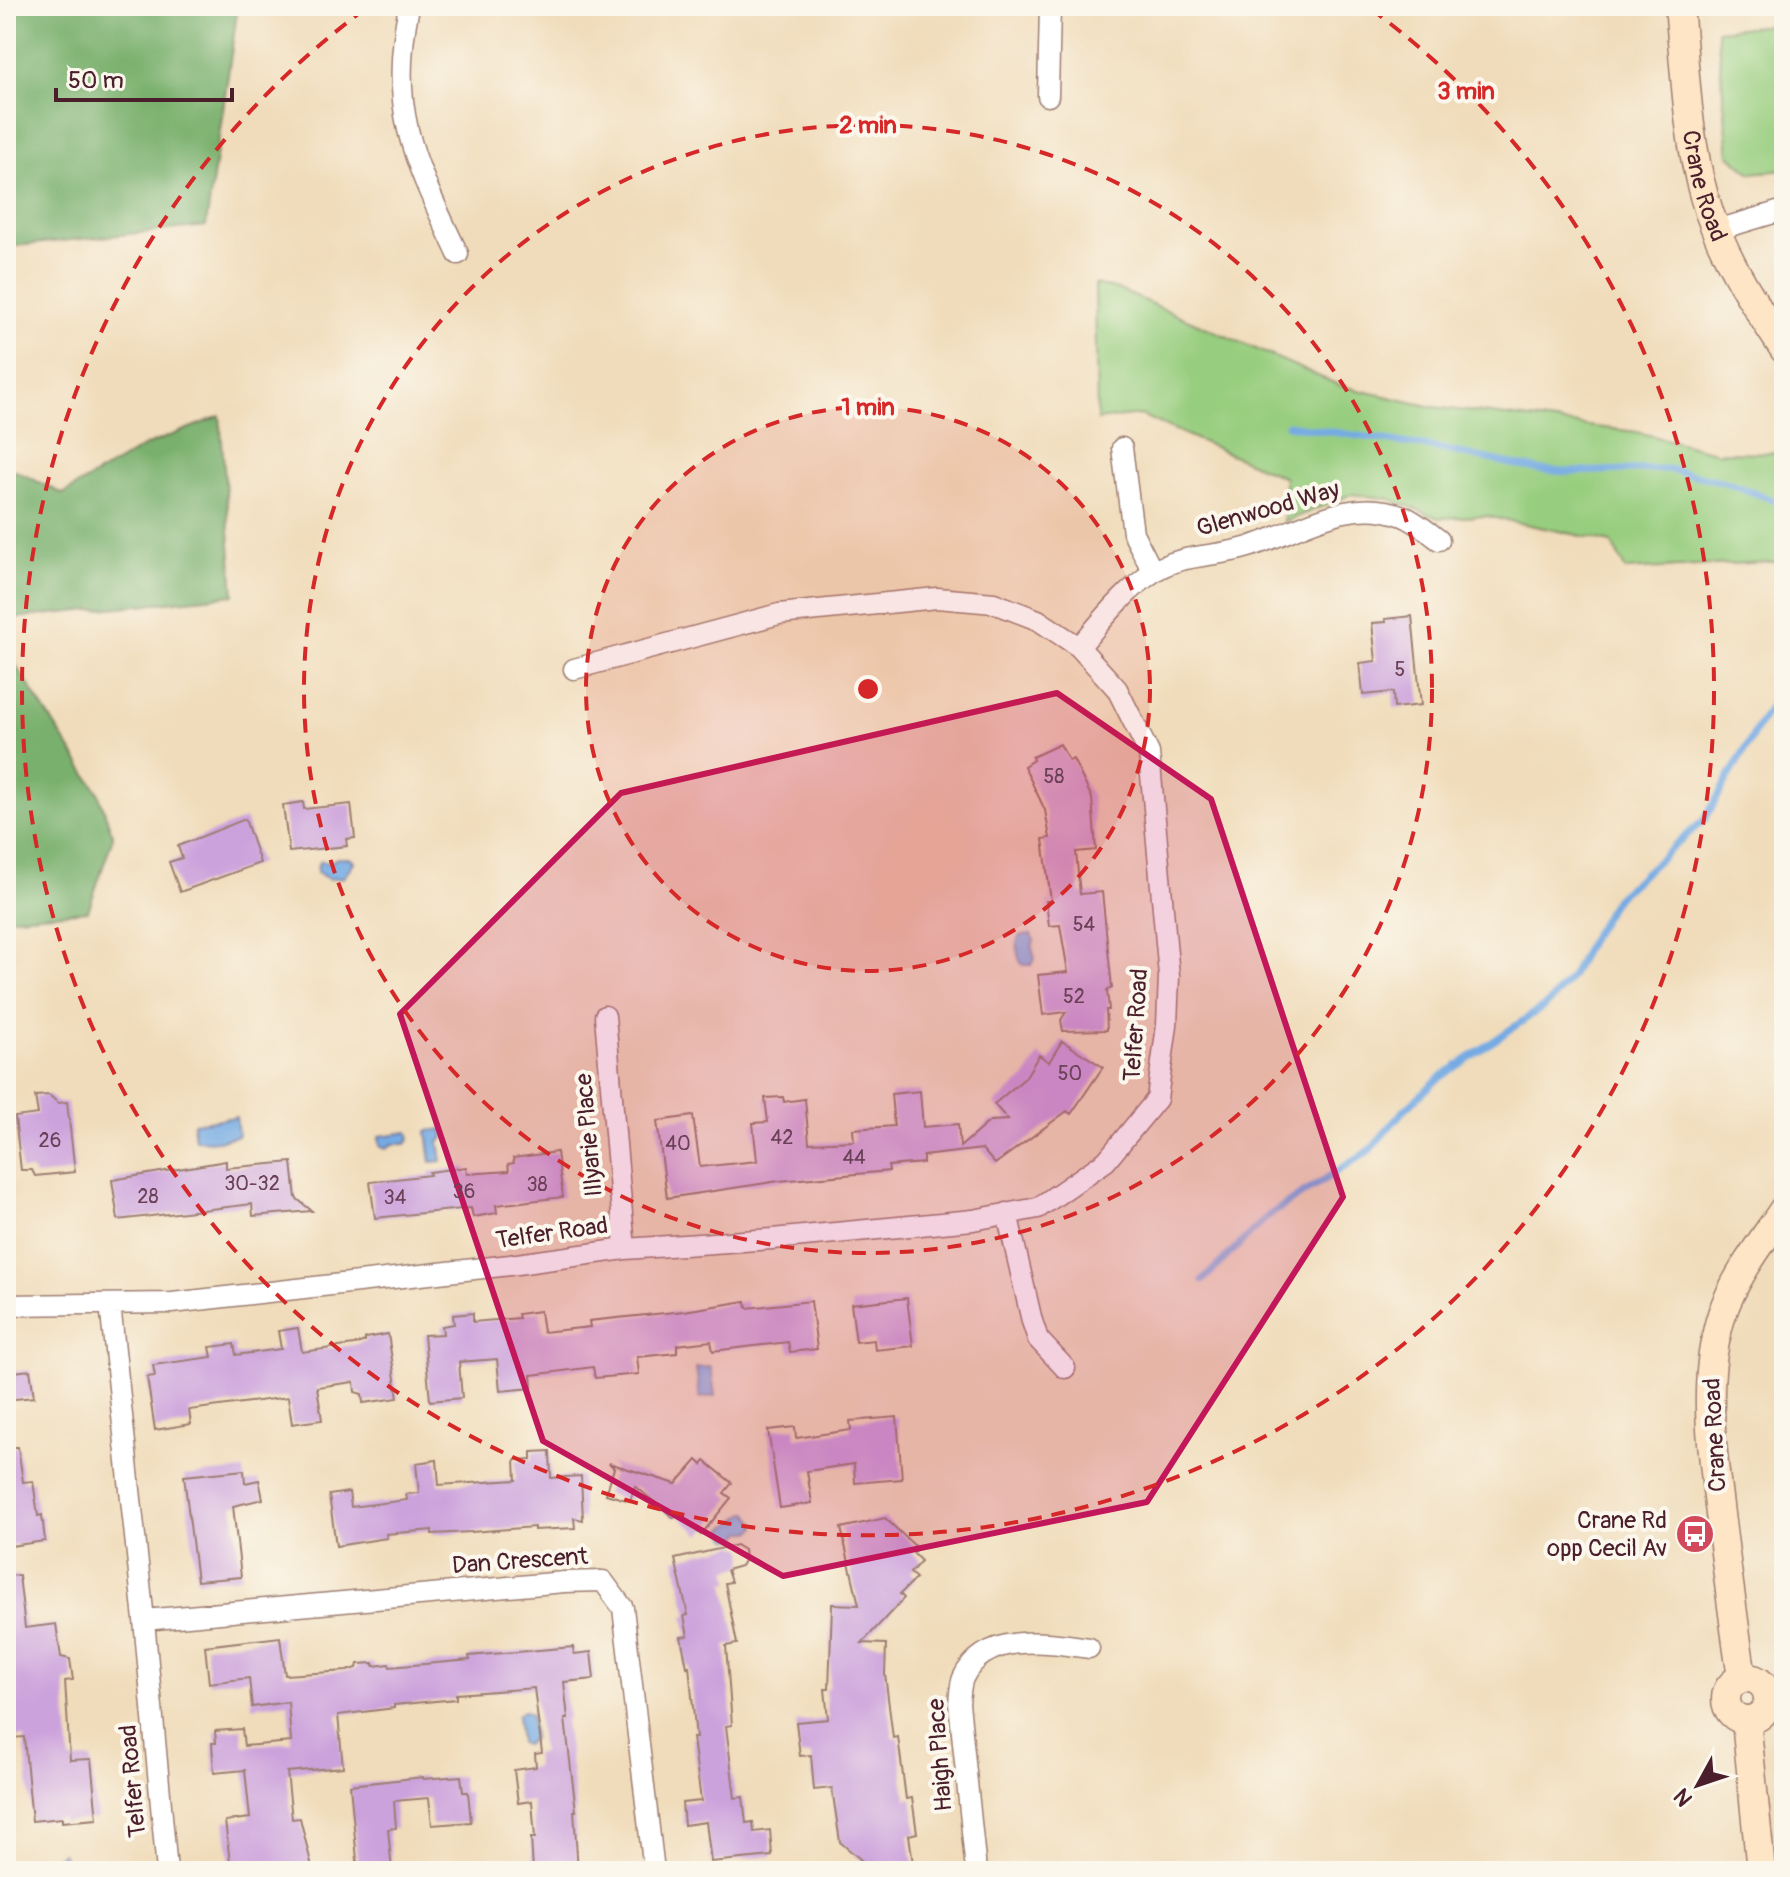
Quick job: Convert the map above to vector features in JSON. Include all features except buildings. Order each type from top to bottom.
[{"type":"street","points":[[409,6],[402,43],[401,73],[406,128],[420,174],[458,254]]},
{"type":"street","points":[[1048,96],[1050,6]]},
{"type":"street","name":"Crane Road","points":[[1679,6],[1695,161],[1704,198],[1730,263],[1784,349]]},
{"type":"street","points":[[1717,230],[1784,210]]},
{"type":"street","points":[[1122,448],[1133,533],[1153,572]]},
{"type":"street","name":"Glenwood Way","points":[[1079,647],[1153,572],[1181,560],[1245,548],[1336,513],[1371,509],[1404,516],[1439,540]]},
{"type":"street","name":"Telfer Road","points":[[6,1305],[172,1303],[625,1249],[973,1220],[1038,1208],[1106,1161],[1157,1099],[1167,1025],[1169,976],[1149,753],[1117,689],[1079,647],[1038,620],[994,603],[937,598],[779,614],[574,669]]},
{"type":"street","name":"Illyarie Place","points":[[605,1016],[625,1249]]},
{"type":"street","name":"Crane Road","points":[[1742,1678],[1709,1407],[1712,1360],[1728,1302],[1744,1269],[1784,1209]]},
{"type":"street","points":[[1007,1213],[1038,1339],[1065,1368]]},
{"type":"street","name":"Telfer Road","points":[[110,1304],[167,1871]]},
{"type":"street","name":"Dan Crescent","points":[[144,1620],[603,1581],[623,1608],[654,1871]]},
{"type":"street","name":"Haigh Place","points":[[976,1871],[959,1703],[962,1679],[974,1662],[990,1650],[1013,1643],[1044,1642],[1089,1648]]},
{"type":"street","points":[[1742,1678],[1759,1682],[1776,1696],[1753,1719],[1746,1720],[1731,1712],[1726,1701],[1731,1685],[1742,1678]]},
{"type":"street","points":[[1746,1720],[1761,1871]]},
{"type":"highlighted area","points":[[1057,693],[1211,799],[1343,1197],[1147,1502],[783,1576],[543,1441],[400,1014],[621,793]]},
{"type":"green space","points":[[6,6],[238,6],[206,226],[6,247]]},
{"type":"green space","points":[[1784,24],[1784,170],[1751,173],[1729,155],[1717,30]]},
{"type":"green space","points":[[1095,284],[1122,291],[1341,386],[1433,407],[1637,432],[1715,452],[1784,453],[1784,561],[1626,570],[1611,542],[1486,516],[1439,518],[1390,499],[1352,494],[1284,522],[1285,478],[1141,415],[1097,420]]},
{"type":"green space","points":[[220,416],[234,595],[6,619],[6,466],[63,494],[145,446]]},
{"type":"green space","points":[[6,650],[98,792],[113,837],[88,911],[6,918]]},
{"type":"water","points":[[337,858],[350,858],[354,862],[344,877],[329,879],[317,873],[321,861],[329,863]]},
{"type":"water","points":[[1031,934],[1035,959],[1031,965],[1023,965],[1018,955],[1018,942],[1020,936]]},
{"type":"water","points":[[236,1117],[238,1135],[218,1141],[195,1140],[193,1123]]},
{"type":"water","points":[[443,1129],[444,1138],[439,1142],[442,1161],[431,1162],[427,1131]]},
{"type":"water","points":[[408,1132],[410,1138],[406,1144],[392,1144],[387,1148],[380,1146],[379,1136]]},
{"type":"water","points":[[711,1367],[715,1396],[700,1398],[696,1368]]},
{"type":"water","points":[[748,1512],[756,1527],[735,1539],[728,1539],[723,1529]]},
{"type":"water","points":[[523,1711],[531,1715],[533,1738],[525,1745],[520,1743],[517,1716]]},
{"type":"water","points":[[62,1853],[73,1871],[50,1871],[49,1864]]},
{"type":"waterway","points":[[1288,425],[1436,448],[1540,470],[1668,469],[1725,482],[1784,504]]},
{"type":"waterway","points":[[1203,1280],[1268,1216],[1370,1150],[1403,1111],[1438,1079],[1549,1003],[1571,977],[1616,898],[1705,819],[1764,716],[1784,688]]},
{"type":"place","name":"Crane Rd opp Cecil Av","points":[[1695,1534]]}]
